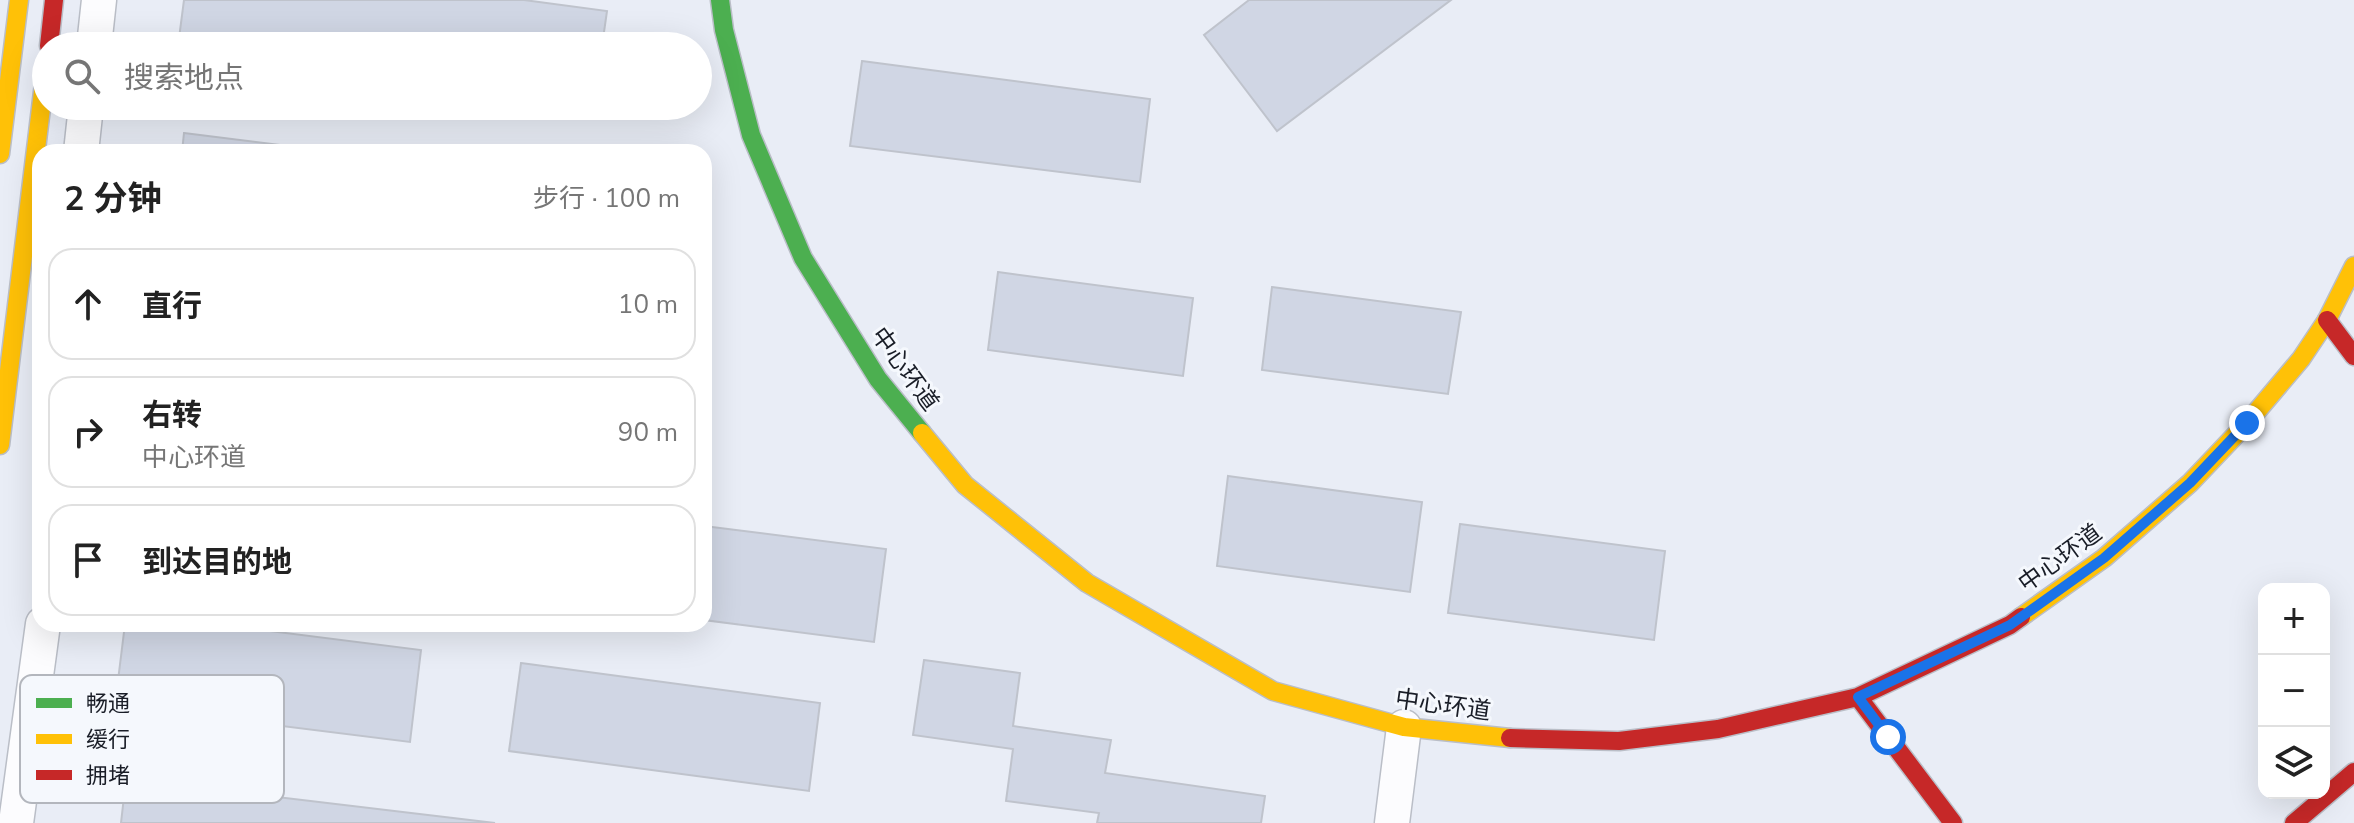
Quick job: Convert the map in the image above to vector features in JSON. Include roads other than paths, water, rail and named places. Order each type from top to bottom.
[{"type":"street","points":[[0,154],[19,0]]},
{"type":"street","points":[[51,32],[54,0]]},
{"type":"street","points":[[96,32],[99,0]]},
{"type":"street","name":"中心环道","points":[[720,0],[724,30],[751,135],[803,258],[878,379],[965,485],[1087,583],[1273,691],[1404,727],[1525,740],[1619,741],[1718,729],[1858,697],[2010,625],[2104,558],[2190,483],[2247,423],[2301,359],[2327,320],[2354,266]]},
{"type":"street","points":[[37,144],[40,120]]},
{"type":"street","points":[[82,144],[84,120]]},
{"type":"street","points":[[0,445],[32,182]]},
{"type":"street","points":[[2327,320],[2354,356]]},
{"type":"street","points":[[36,675],[42,632]]},
{"type":"street","points":[[1858,697],[1953,823]]},
{"type":"street","points":[[1392,823],[1404,727]]},
{"type":"street","points":[[2294,823],[2354,772]]},
{"type":"street","points":[[16,823],[20,794]]}]
